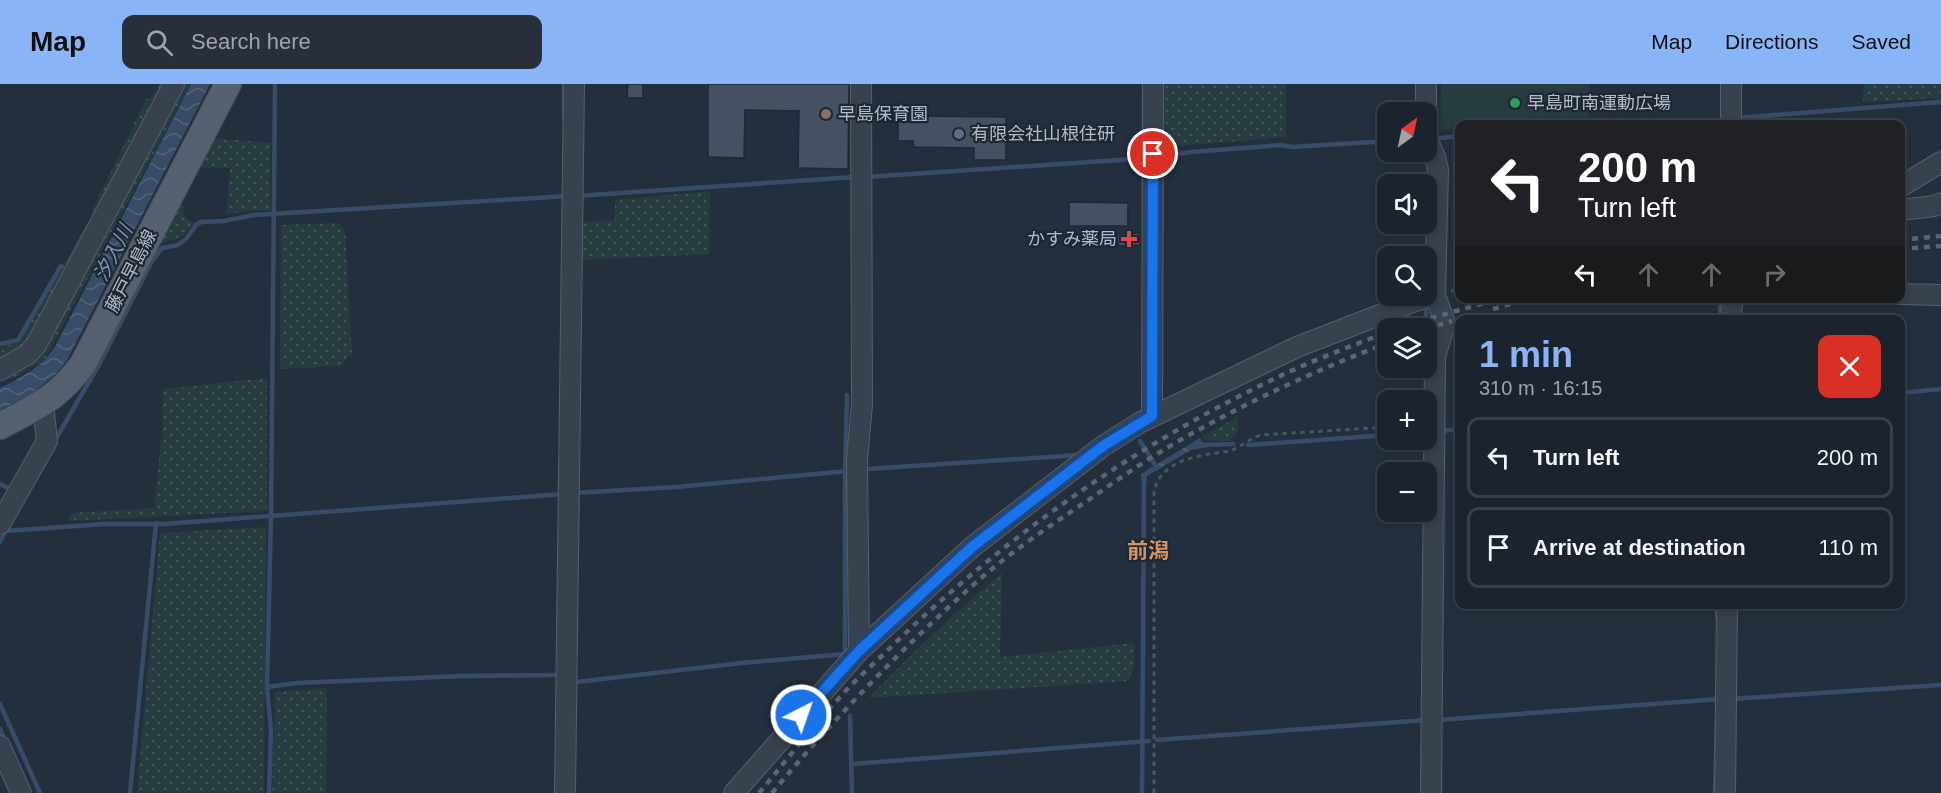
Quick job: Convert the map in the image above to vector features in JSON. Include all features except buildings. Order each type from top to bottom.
[{"type":"main road","name":"藤戸早島線","points":[[0,426],[43,404],[68,384],[83,364],[228,84]]},
{"type":"street","points":[[0,370],[28,354],[36,345],[174,84]]},
{"type":"street","points":[[565,793],[574,84]]},
{"type":"street","points":[[859,651],[857,460],[862,404],[861,84]]},
{"type":"street","points":[[1146,419],[1153,84]]},
{"type":"street","points":[[1426,84],[1426,102]]},
{"type":"street","points":[[1731,84],[1731,119]]},
{"type":"street","points":[[1432,246],[1438,170],[1435,162]]},
{"type":"street","points":[[1905,184],[1941,162]]},
{"type":"street","points":[[1905,210],[1934,207],[1941,203]]},
{"type":"street","points":[[1905,294],[1941,295]]},
{"type":"street","points":[[734,793],[859,651],[972,547],[1103,446],[1146,419],[1298,347],[1405,306]]},
{"type":"street","points":[[1431,793],[1435,357],[1445,323],[1434,306]]},
{"type":"street","points":[[0,524],[47,441],[43,404]]},
{"type":"street","points":[[1725,793],[1727,609]]},
{"type":"street","points":[[0,746],[21,793]]},
{"type":"path","points":[[1154,793],[1154,485],[1158,478],[1182,461],[1235,449],[1251,438],[1261,435],[1377,428]]},
{"type":"green space","points":[[160,84],[170,84],[100,208],[91,213],[146,99],[150,99]]},
{"type":"green space","points":[[177,84],[190,84],[45,359],[15,378],[0,380],[0,374],[23,360]]},
{"type":"green space","points":[[1160,84],[1286,84],[1286,137],[1175,146],[1160,151]]},
{"type":"green space","name":"早島町南運動広場","points":[[1441,84],[1590,84],[1588,120],[1455,120],[1455,129],[1440,130]]},
{"type":"green space","points":[[1864,84],[1941,84],[1941,98],[1863,102]]},
{"type":"green space","points":[[210,138],[271,143],[270,211],[256,210],[226,214],[230,168],[196,167]]},
{"type":"green space","points":[[710,191],[709,254],[580,260],[580,222],[615,220],[615,200]]},
{"type":"green space","points":[[180,199],[186,218],[194,223],[183,236],[156,246]]},
{"type":"green space","points":[[102,215],[35,342],[0,366],[0,347],[20,342],[88,222]]},
{"type":"green space","points":[[338,223],[345,229],[352,356],[347,357],[342,366],[280,369],[281,225]]},
{"type":"green space","points":[[267,378],[267,511],[67,521],[72,513],[154,508],[162,432],[163,389]]},
{"type":"green space","points":[[1238,417],[1238,432],[1230,441],[1205,440],[1203,436]]},
{"type":"green space","points":[[266,527],[264,793],[137,793],[160,533]]},
{"type":"green space","points":[[1002,573],[1000,657],[1135,643],[1134,664],[1129,681],[869,698],[901,665]]},
{"type":"green space","points":[[327,688],[326,793],[272,793],[275,692]]},
{"type":"water","name":"汐入川","points":[[191,84],[210,84],[67,360],[39,390],[0,410],[0,388],[38,365],[56,345]]},
{"type":"water","points":[[1200,438],[1203,443],[1208,443],[1208,447],[1191,450],[1147,476],[1147,482],[1141,481],[1141,474]]},
{"type":"waterway","points":[[269,793],[271,732],[267,687],[275,84]]},
{"type":"waterway","points":[[564,84],[564,117]]},
{"type":"waterway","points":[[1737,118],[1941,102]]},
{"type":"waterway","points":[[1437,138],[1455,137]]},
{"type":"waterway","points":[[1157,157],[1281,145],[1292,147],[1377,142]]},
{"type":"waterway","points":[[867,177],[1149,158]]},
{"type":"waterway","points":[[576,196],[855,177]]},
{"type":"waterway","points":[[54,442],[100,363],[152,261],[162,248],[178,245],[186,239],[201,222],[224,221],[254,215],[568,196]]},
{"type":"waterway","points":[[0,344],[18,340],[61,266]]},
{"type":"waterway","points":[[1720,303],[1720,315]]},
{"type":"waterway","points":[[1426,306],[1426,318]]},
{"type":"waterway","points":[[1905,393],[1941,389]]},
{"type":"waterway","points":[[845,656],[847,395]]},
{"type":"waterway","points":[[1441,431],[1455,430]]},
{"type":"waterway","points":[[1248,445],[1377,436]]},
{"type":"waterway","points":[[1140,441],[1157,468]]},
{"type":"waterway","points":[[1202,445],[1233,444]]},
{"type":"waterway","points":[[867,469],[1080,455]]},
{"type":"waterway","points":[[574,493],[677,487],[847,471]]},
{"type":"waterway","points":[[1142,793],[1144,478]]},
{"type":"waterway","points":[[0,484],[12,490]]},
{"type":"waterway","points":[[6,531],[104,524],[164,524],[563,494]]},
{"type":"waterway","points":[[130,793],[156,523]]},
{"type":"waterway","points":[[0,542],[7,528]]},
{"type":"waterway","points":[[1717,609],[1717,617]]},
{"type":"waterway","points":[[571,680],[576,682],[845,654]]},
{"type":"waterway","points":[[267,687],[297,683],[462,676],[561,675]]},
{"type":"waterway","points":[[1731,699],[1941,685]]},
{"type":"waterway","points":[[1438,720],[1720,699]]},
{"type":"waterway","points":[[0,704],[40,793]]},
{"type":"waterway","points":[[850,716],[852,793]]},
{"type":"waterway","points":[[1157,740],[1426,720]]},
{"type":"waterway","points":[[1715,793],[1717,721]]},
{"type":"waterway","points":[[0,729],[6,743]]},
{"type":"waterway","points":[[852,764],[1149,741]]},
{"type":"railway","points":[[1905,240],[1941,236]]},
{"type":"railway","points":[[1905,249],[1941,246]]},
{"type":"railway","points":[[1431,318],[1484,303]]},
{"type":"railway","points":[[1493,309],[1514,303]]},
{"type":"railway","points":[[1437,326],[1452,321]]},
{"type":"railway","points":[[759,793],[860,676],[936,605],[1027,530],[1124,462],[1226,403],[1305,365],[1377,336]]},
{"type":"railway","points":[[772,793],[821,736],[899,655],[981,578],[1020,548],[1129,472],[1187,436],[1294,382],[1377,347]]},
{"type":"place","name":"早島町南運動広場","points":[[1515,103]]},
{"type":"place","name":"早島保育園","points":[[826,114]]},
{"type":"place","name":"有限会社山根住研","points":[[959,134]]},
{"type":"place","name":"かすみ薬局","points":[[1129,239]]},
{"type":"district","name":"前潟","points":[[1148,550]]},
{"type":"route","points":[[801,715],[859,651],[972,547],[1103,446],[1152,416],[1153,154]]}]
